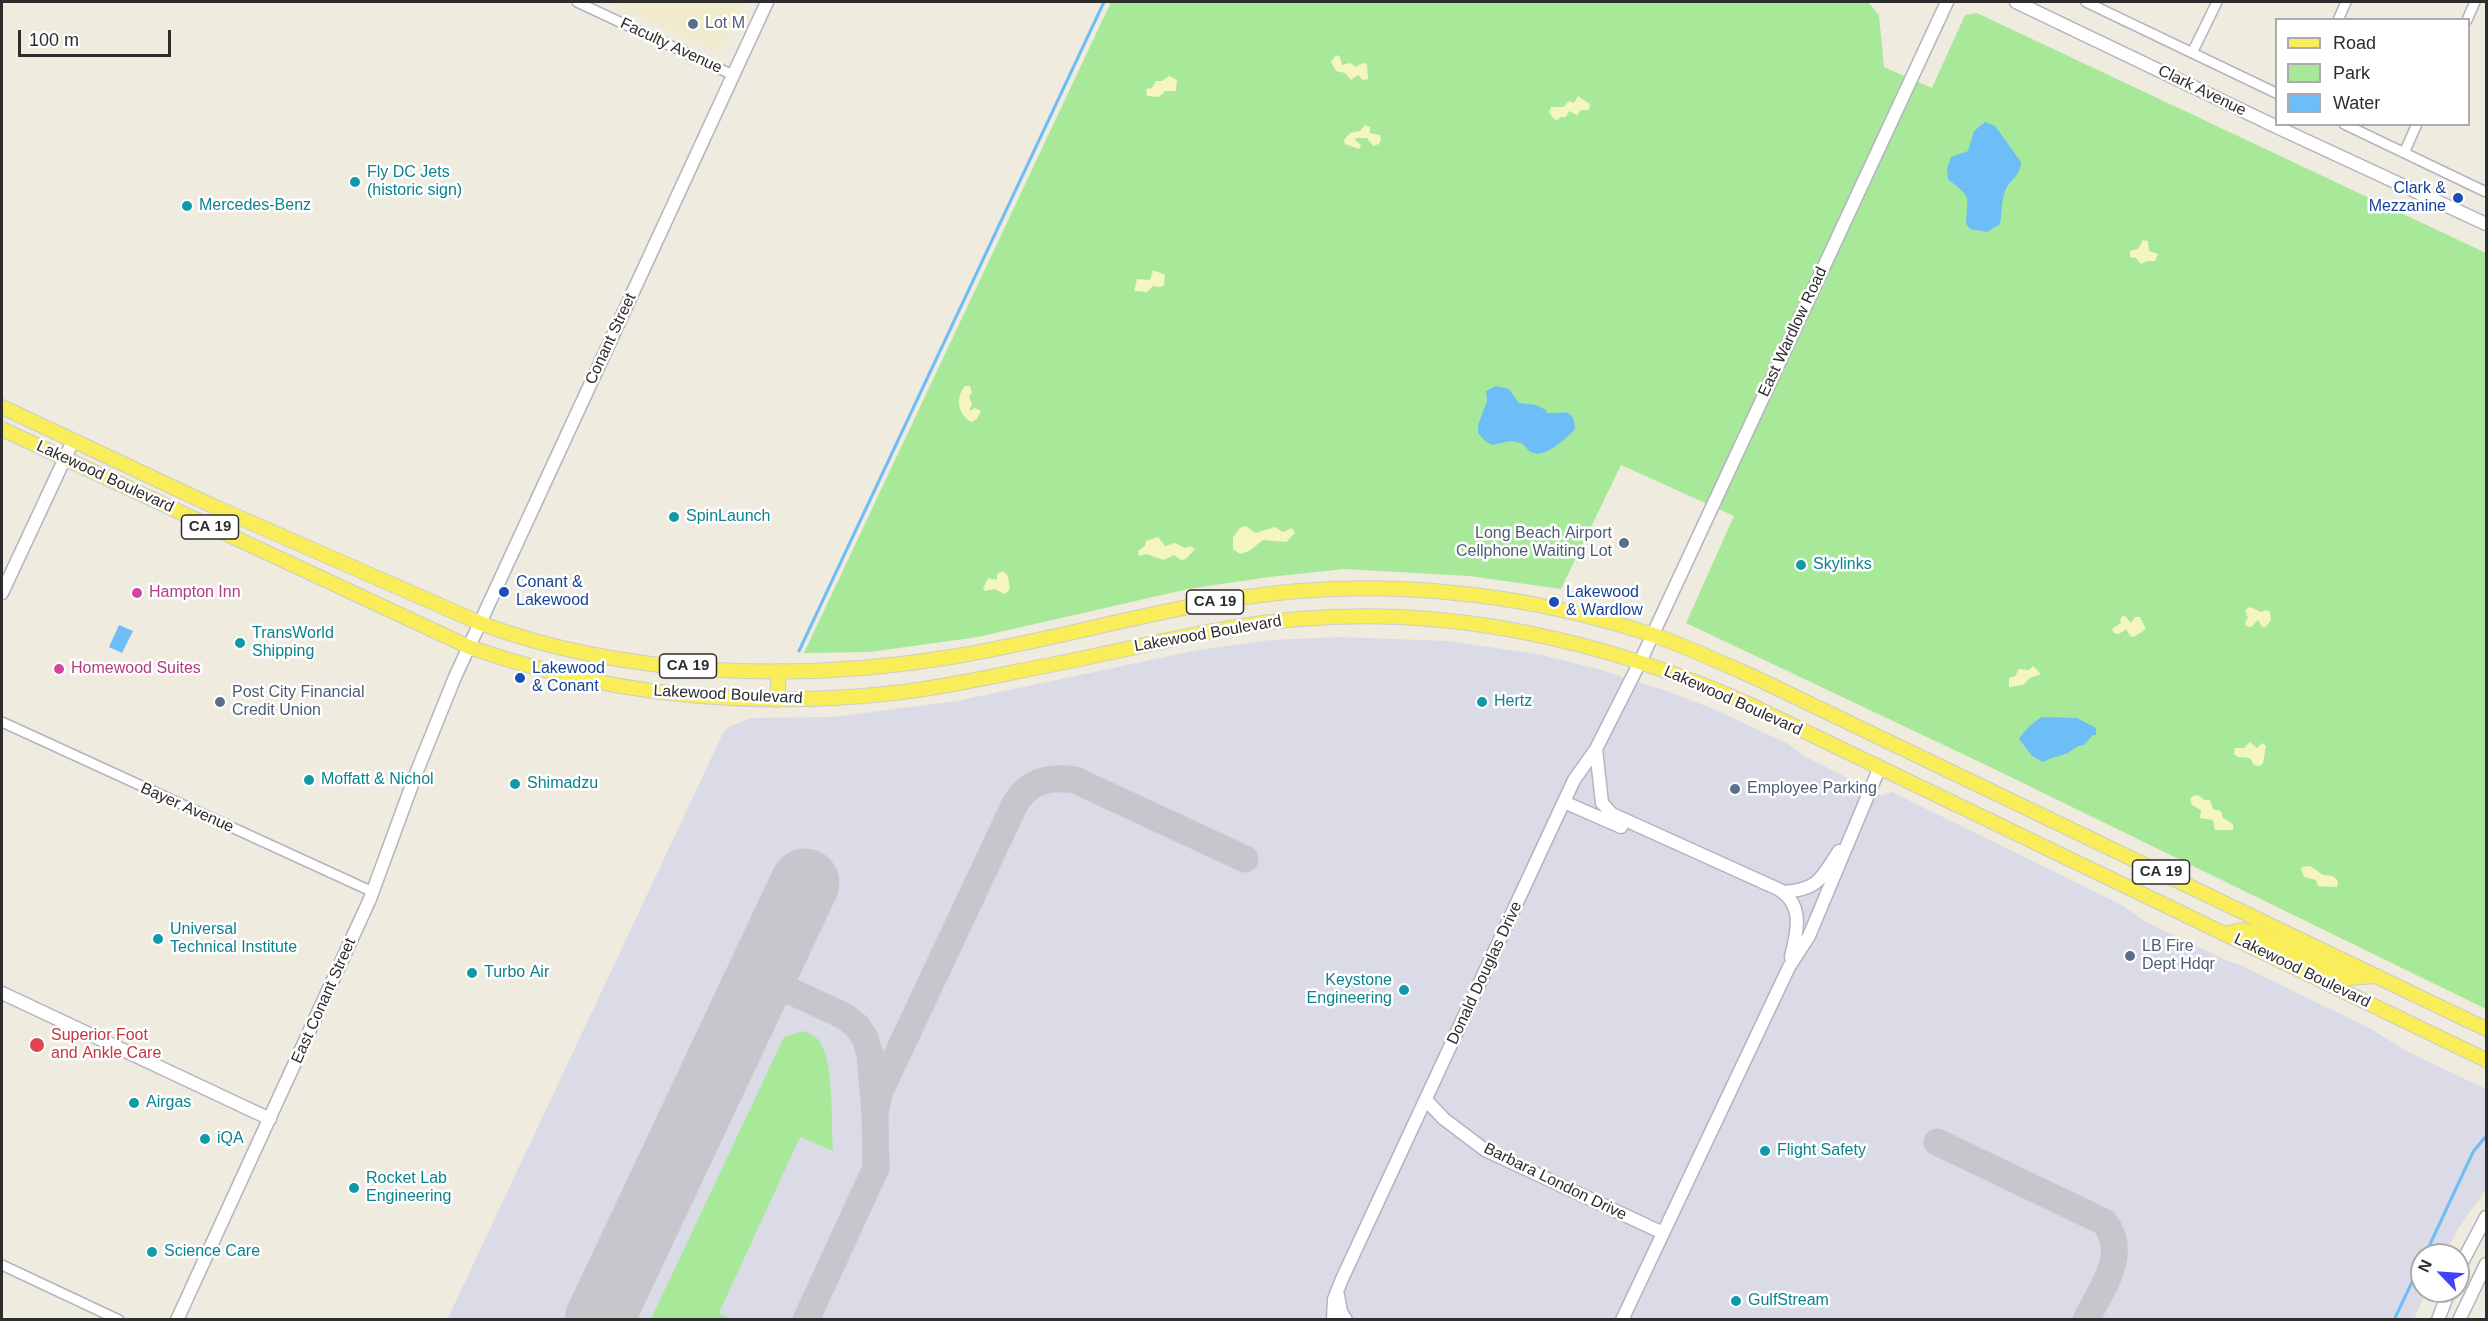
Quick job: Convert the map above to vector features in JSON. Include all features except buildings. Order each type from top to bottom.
[{"type":"main road","name":"Lakewood Boulevard","points":[[2,407],[213,506],[480,623],[513,635],[608,657],[693,667],[779,671],[893,665],[954,657],[1179,608],[1236,598],[1301,591],[1380,589],[1468,595],[1533,605],[1652,635],[1756,678],[2487,1029]]},
{"type":"main road","name":"Lakewood Boulevard","points":[[2,429],[469,647],[518,664],[612,686],[692,697],[777,700],[896,693],[1057,663],[1184,635],[1240,625],[1302,619],[1379,616],[1464,622],[1527,632],[1591,646],[1694,680],[1744,702],[2487,1060]]},
{"type":"main road","points":[[777,700],[779,671]]},
{"type":"main road","points":[[2225,934],[2241,930],[2250,931],[2348,978],[2377,976]]},
{"type":"street","name":"Faculty Avenue","points":[[577,2],[733,75]]},
{"type":"street","name":"Conant Street","points":[[455,677],[767,2]]},
{"type":"street","name":"East Wardlow Road","points":[[1640,662],[1947,2]]},
{"type":"street","name":"Clark Avenue","points":[[2016,2],[2281,129],[2487,224]]},
{"type":"street","name":"Clark Avenue","points":[[2087,2],[2275,92]]},
{"type":"street","points":[[2192,53],[2217,2]]},
{"type":"street","points":[[2339,18],[2346,2]]},
{"type":"street","points":[[2468,18],[2475,2]]},
{"type":"street","points":[[2348,126],[2487,192]]},
{"type":"street","points":[[2404,153],[2416,126]]},
{"type":"street","points":[[2,593],[73,441]]},
{"type":"street","name":"Donald Douglas Drive","points":[[1333,1320],[1332,1309],[1338,1288],[1574,780],[1596,749],[1640,662]]},
{"type":"street","name":"East Conant Street","points":[[177,1320],[373,892],[417,771],[455,677]]},
{"type":"street","name":"Bayer Avenue","points":[[2,722],[373,892]]},
{"type":"street","points":[[1596,749],[1602,803],[1612,814],[1783,892],[1792,901],[1798,918],[1789,967]]},
{"type":"street","points":[[1622,1320],[1789,967],[1809,936],[1838,870],[1846,843],[1879,769]]},
{"type":"street","points":[[1564,802],[1625,829],[1648,832]]},
{"type":"street","points":[[1783,892],[1811,888],[1823,878],[1846,843]]},
{"type":"street","points":[[2,993],[270,1119]]},
{"type":"street","name":"Barbara London Drive","points":[[1426,1100],[1444,1119],[1485,1150],[1663,1233]]},
{"type":"street","points":[[2470,1248],[2487,1217]]},
{"type":"street","points":[[2,1264],[119,1320]]},
{"type":"street","points":[[2459,1320],[2487,1264]]},
{"type":"street","points":[[1338,1288],[1338,1302],[1346,1320]]},
{"type":"street","points":[[2438,1320],[2444,1303]]},
{"type":"shaded area","name":"Lot M","points":[[608,2],[743,2],[720,49],[718,48],[716,52]]},
{"type":"shaded area","points":[[1340,637],[1449,641],[1542,655],[1598,669],[1667,691],[1716,710],[1788,744],[1804,756],[1881,795],[1892,792],[2120,904],[2146,922],[2371,1029],[2408,1052],[2486,1089],[2486,1189],[2450,1243],[2410,1243],[2410,1303],[2421,1303],[2414,1319],[447,1320],[724,731],[751,718],[833,717],[957,701],[1198,650],[1271,640]]},
{"type":"green space","points":[[1111,2],[1868,2],[1879,15],[1884,67],[1932,88],[1965,15],[1977,13],[2486,253],[2486,1009],[1988,766],[1686,623],[1734,516],[1621,465],[1561,589],[1469,576],[1345,569],[1188,589],[978,637],[870,652],[804,653]]},
{"type":"green space","points":[[803,1031],[813,1036],[821,1044],[828,1066],[833,1151],[800,1137],[719,1313],[731,1319],[651,1319],[784,1037]]},
{"type":"sand","points":[[1336,55],[1340,57],[1342,65],[1350,63],[1356,67],[1363,63],[1367,64],[1368,79],[1363,80],[1358,75],[1351,80],[1345,73],[1336,71],[1331,62]]},
{"type":"sand","points":[[1169,76],[1177,80],[1176,91],[1165,91],[1159,97],[1147,96],[1146,89],[1152,88],[1156,81],[1162,81]]},
{"type":"sand","points":[[1578,96],[1590,104],[1589,110],[1581,110],[1577,115],[1569,111],[1566,117],[1554,119],[1549,112],[1551,107],[1563,107],[1569,101],[1574,103]]},
{"type":"sand","points":[[1365,125],[1370,127],[1370,133],[1380,135],[1379,144],[1373,146],[1367,138],[1356,138],[1355,140],[1361,145],[1359,149],[1345,144],[1344,140],[1350,133],[1360,131]]},
{"type":"sand","points":[[2143,240],[2148,241],[2149,251],[2158,254],[2155,261],[2141,264],[2136,258],[2130,257],[2130,251],[2138,249]]},
{"type":"sand","points":[[1153,270],[1165,275],[1164,285],[1153,286],[1147,292],[1134,291],[1137,279],[1150,280]]},
{"type":"sand","points":[[965,386],[970,386],[972,393],[969,397],[972,404],[969,411],[975,408],[981,411],[977,419],[971,422],[963,415],[959,406],[960,396]]},
{"type":"sand","points":[[1246,526],[1255,533],[1275,527],[1283,532],[1292,528],[1295,533],[1286,542],[1263,540],[1249,551],[1240,554],[1233,549],[1233,537],[1240,528]]},
{"type":"sand","points":[[1158,537],[1165,546],[1175,543],[1185,548],[1190,546],[1195,549],[1186,559],[1181,560],[1174,555],[1164,560],[1146,554],[1139,556],[1138,551],[1145,546],[1146,541]]},
{"type":"sand","points":[[1003,571],[1008,576],[1010,589],[1005,594],[994,589],[985,591],[983,589],[988,578],[997,580],[997,574]]},
{"type":"sand","points":[[2250,607],[2261,612],[2266,610],[2270,612],[2271,620],[2266,627],[2262,627],[2258,620],[2251,627],[2246,626],[2248,618],[2245,610]]},
{"type":"sand","points":[[2124,615],[2131,623],[2135,617],[2140,617],[2146,629],[2134,637],[2130,636],[2126,629],[2119,634],[2114,633],[2112,629],[2121,623],[2120,619]]},
{"type":"sand","points":[[2033,666],[2041,674],[2030,678],[2023,685],[2009,687],[2009,678],[2015,676],[2019,669],[2029,670]]},
{"type":"sand","points":[[2250,742],[2257,748],[2262,743],[2266,746],[2263,763],[2260,766],[2254,765],[2250,758],[2238,757],[2234,754],[2235,748],[2244,748]]},
{"type":"sand","points":[[2198,795],[2204,800],[2210,800],[2213,809],[2221,811],[2223,818],[2233,824],[2233,830],[2215,830],[2213,820],[2200,818],[2201,810],[2192,805],[2190,799]]},
{"type":"sand","points":[[2310,866],[2323,875],[2333,876],[2338,881],[2337,887],[2318,886],[2316,880],[2304,877],[2302,867]]},
{"type":"water","points":[[1985,122],[1995,126],[2021,162],[2017,175],[2005,191],[2000,224],[1987,232],[1970,229],[1966,224],[1966,197],[1948,179],[1947,169],[1951,157],[1968,151],[1974,131]]},
{"type":"water","points":[[1496,386],[1509,389],[1519,403],[1536,405],[1546,410],[1547,413],[1569,414],[1575,429],[1553,448],[1540,453],[1528,450],[1521,443],[1510,441],[1493,445],[1486,442],[1478,433],[1478,425],[1487,401],[1486,391]]},
{"type":"water","points":[[119,625],[133,631],[122,653],[109,647]]},
{"type":"water","points":[[2042,717],[2077,718],[2096,728],[2096,735],[2093,735],[2084,745],[2043,762],[2032,756],[2019,739],[2029,726]]},
{"type":"waterway","points":[[799,651],[1104,2]]},
{"type":"waterway","points":[[2431,1243],[2473,1152],[2486,1136]]},
{"type":"waterway","points":[[2394,1320],[2410,1286]]},
{"type":"taxiway","points":[[875,1114],[879,1093],[1014,806],[1025,791],[1032,786],[1048,780],[1075,780],[1245,859]]},
{"type":"taxiway","points":[[760,977],[844,1016],[857,1026],[865,1038],[870,1054],[875,1114],[876,1168],[806,1320]]},
{"type":"taxiway","points":[[1937,1142],[2104,1222],[2111,1234],[2114,1258],[2105,1284],[2086,1320]]},
{"type":"runway","points":[[599,1320],[805,883]]},
{"type":"place","name":"Lot M","points":[[693,24]]},
{"type":"place","name":"Fly DC Jets (historic sign)","points":[[355,182]]},
{"type":"place","name":"Clark & Mezzanine","points":[[2458,198]]},
{"type":"place","name":"Mercedes-Benz","points":[[187,206]]},
{"type":"place","name":"SpinLaunch","points":[[674,517]]},
{"type":"place","name":"Long Beach Airport Cellphone Waiting Lot","points":[[1624,543]]},
{"type":"place","name":"Skylinks","points":[[1801,565]]},
{"type":"place","name":"Conant & Lakewood","points":[[504,592]]},
{"type":"place","name":"Hampton Inn","points":[[137,593]]},
{"type":"place","name":"Lakewood & Wardlow","points":[[1554,602]]},
{"type":"place","name":"TransWorld Shipping","points":[[240,643]]},
{"type":"place","name":"Homewood Suites","points":[[59,669]]},
{"type":"place","name":"Lakewood & Conant","points":[[520,678]]},
{"type":"place","name":"Post City Financial Credit Union","points":[[220,702]]},
{"type":"place","name":"Hertz","points":[[1482,702]]},
{"type":"place","name":"Moffatt & Nichol","points":[[309,780]]},
{"type":"place","name":"Shimadzu","points":[[515,784]]},
{"type":"place","name":"Employee Parking","points":[[1735,789]]},
{"type":"place","name":"Universal Technical Institute","points":[[158,939]]},
{"type":"place","name":"LB Fire Dept Hdqr","points":[[2130,956]]},
{"type":"place","name":"Turbo Air","points":[[472,973]]},
{"type":"place","name":"Keystone Engineering","points":[[1404,990]]},
{"type":"place","name":"Superior Foot and Ankle Care","points":[[37,1045]]},
{"type":"place","name":"Airgas","points":[[134,1103]]},
{"type":"place","name":"iQA","points":[[205,1139]]},
{"type":"place","name":"Flight Safety","points":[[1765,1151]]},
{"type":"place","name":"Rocket Lab Engineering","points":[[354,1188]]},
{"type":"place","name":"Science Care","points":[[152,1252]]},
{"type":"place","name":"GulfStream","points":[[1736,1301]]}]
